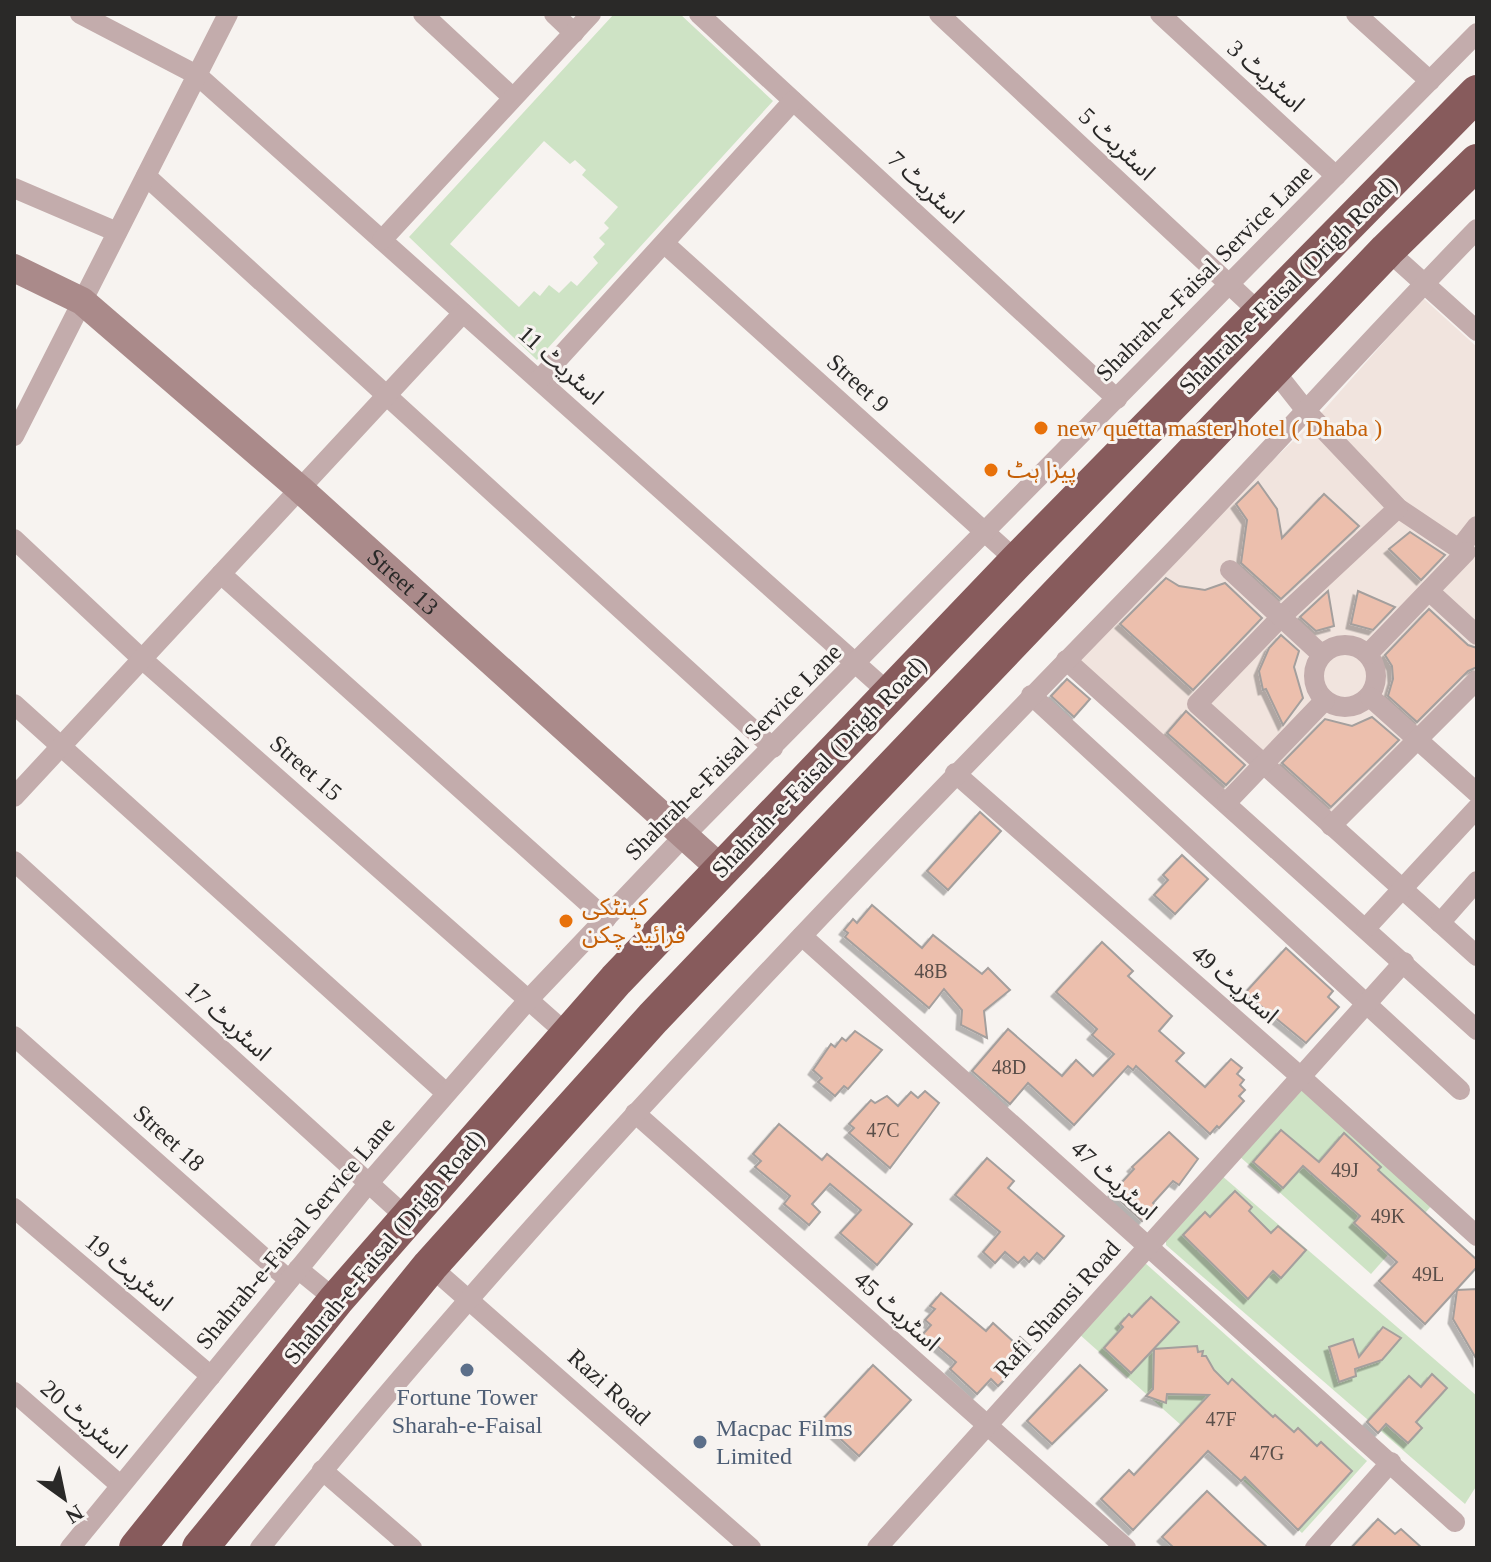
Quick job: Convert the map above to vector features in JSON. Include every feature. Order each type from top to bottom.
[{"type":"highway","name":"Shahrah-e-Faisal (Drigh Road)","points":[[137,1548],[336,1300],[567,1034],[720,868],[1477,93]]},
{"type":"highway","name":"Shahrah-e-Faisal (Drigh Road)","points":[[200,1548],[430,1266],[653,1018],[1387,250],[1477,162]]},
{"type":"street","name":"اسٹریٹ 11","points":[[80,14],[197,75],[890,694]]},
{"type":"street","points":[[14,436],[228,14]]},
{"type":"street","points":[[423,14],[512,97]]},
{"type":"street","points":[[554,14],[574,33]]},
{"type":"street","points":[[382,240],[591,14]]},
{"type":"street","name":"اسٹریٹ 5","points":[[939,14],[1260,313]]},
{"type":"street","name":"اسٹریٹ 3","points":[[1160,14],[1336,176]]},
{"type":"street","points":[[1356,14],[1430,81]]},
{"type":"street","name":"اسٹریٹ 7","points":[[710,17],[793,101],[1117,399]]},
{"type":"street","name":"Shahrah-e-Faisal Service Lane","points":[[70,1548],[368,1184],[529,999],[684,836],[986,534],[1477,33]]},
{"type":"street","points":[[539,380],[793,101]]},
{"type":"street","points":[[146,176],[385,398],[773,748]]},
{"type":"street","points":[[14,188],[117,232]]},
{"type":"street","points":[[260,1548],[322,1470],[635,1113],[955,773],[1307,412],[1477,229]]},
{"type":"street","name":"Street 9","points":[[665,244],[1017,561]]},
{"type":"street","points":[[1387,250],[1477,331]]},
{"type":"street","name":"Street 13","points":[[14,268],[82,301],[300,489],[720,868]]},
{"type":"street","points":[[14,797],[463,313]]},
{"type":"street","points":[[1273,369],[1307,412],[1398,508],[1468,554]]},
{"type":"street","points":[[1398,508],[1281,617],[1197,704],[1477,956]]},
{"type":"street","points":[[1368,654],[1468,554],[1477,526]]},
{"type":"street","name":"Street 15","points":[[14,539],[142,659],[567,1034]]},
{"type":"street","points":[[1230,570],[1321,654]]},
{"type":"street","points":[[221,574],[606,919]]},
{"type":"street","points":[[1429,591],[1477,635]]},
{"type":"street","points":[[1340,645],[1358,647],[1368,654],[1376,667],[1376,681],[1370,697],[1359,704],[1343,707],[1325,700],[1314,676],[1321,654],[1340,645]]},
{"type":"street","points":[[1066,660],[1477,1030]]},
{"type":"street","points":[[1331,826],[1477,680]]},
{"type":"street","points":[[1031,695],[1460,1090]]},
{"type":"street","points":[[1370,697],[1477,793]]},
{"type":"street","points":[[1227,802],[1325,700]]},
{"type":"street","points":[[14,704],[446,1093]]},
{"type":"street","name":"اسٹریٹ 49","points":[[955,773],[1477,1236]]},
{"type":"street","points":[[1366,928],[1477,808]]},
{"type":"street","name":"اسٹریٹ 17","points":[[14,861],[407,1218]]},
{"type":"street","points":[[1440,923],[1477,881]]},
{"type":"street","name":"اسٹریٹ 47","points":[[802,936],[1455,1522]]},
{"type":"street","name":"Rafi Shamsi Road","points":[[877,1548],[1404,962]]},
{"type":"street","name":"Street 18","points":[[14,1036],[294,1274],[336,1300]]},
{"type":"street","name":"اسٹریٹ 45","points":[[635,1113],[1126,1548]]},
{"type":"street","name":"اسٹریٹ 19","points":[[14,1208],[211,1376]]},
{"type":"street","name":"Razi Road","points":[[430,1266],[751,1548]]},
{"type":"street","name":"اسٹریٹ 20","points":[[14,1392],[120,1485]]},
{"type":"street","points":[[1315,1548],[1391,1462]]},
{"type":"street","points":[[322,1470],[412,1548]]},
{"type":"shaded area","points":[[1423,298],[1477,347],[1477,678],[1324,830],[1257,771],[1220,806],[1059,665],[1314,421]]},
{"type":"green space","points":[[614,14],[680,14],[773,101],[537,360],[409,237]],"holes":[[[544,141],[570,164],[575,160],[586,170],[582,175],[618,207],[604,223],[609,228],[599,238],[605,244],[593,257],[598,263],[577,286],[571,281],[559,293],[549,285],[540,296],[534,291],[519,307],[450,244]]]},
{"type":"green space","points":[[1300,1086],[1433,1204],[1371,1274],[1238,1155]]},
{"type":"green space","points":[[1221,1175],[1477,1396],[1477,1485],[1465,1504],[1166,1245],[1166,1236]]},
{"type":"green space","points":[[1144,1262],[1367,1461],[1302,1533],[1079,1334]]},
{"type":"building","points":[[1258,482],[1277,509],[1282,538],[1324,494],[1359,526],[1281,599],[1241,563],[1247,520],[1236,504]]},
{"type":"building","points":[[1410,532],[1445,555],[1421,580],[1389,549]]},
{"type":"building","points":[[1166,578],[1179,586],[1205,590],[1225,583],[1262,618],[1193,690],[1120,624]]},
{"type":"building","points":[[1328,591],[1334,626],[1316,631],[1300,617]]},
{"type":"building","points":[[1358,591],[1395,607],[1373,630],[1351,624]]},
{"type":"building","points":[[1429,609],[1468,645],[1477,648],[1477,667],[1468,671],[1417,722],[1388,696],[1393,679],[1392,666],[1385,655]]},
{"type":"building","points":[[1281,635],[1299,651],[1294,667],[1303,698],[1283,725],[1266,689],[1263,690],[1259,671],[1269,648]]},
{"type":"building","points":[[1067,679],[1090,699],[1074,717],[1051,696]]},
{"type":"building","points":[[1186,711],[1245,765],[1226,785],[1167,733]]},
{"type":"building","points":[[1372,717],[1399,740],[1331,807],[1282,763],[1325,719],[1352,726]]},
{"type":"building","points":[[980,812],[1001,831],[948,890],[927,871]]},
{"type":"building","points":[[1182,855],[1208,879],[1175,914],[1154,895],[1168,880],[1163,875]]},
{"type":"building","points":[[872,905],[922,948],[933,935],[982,974],[988,968],[1010,990],[984,1011],[987,1038],[961,1025],[962,1010],[944,989],[929,1008],[845,937],[848,933],[844,930],[853,919],[857,923]]},
{"type":"building","points":[[1102,942],[1133,971],[1128,976],[1172,1016],[1159,1031],[1184,1053],[1176,1061],[1205,1087],[1231,1059],[1242,1068],[1237,1074],[1244,1080],[1240,1085],[1245,1090],[1239,1096],[1244,1101],[1210,1134],[1136,1066],[1133,1070],[1128,1066],[1074,1125],[1028,1083],[1010,1104],[972,1071],[1008,1029],[1062,1076],[1076,1060],[1093,1076],[1114,1054],[1092,1035],[1097,1029],[1056,992]]},
{"type":"building","points":[[1286,948],[1333,991],[1328,997],[1339,1007],[1306,1043],[1245,993]]},
{"type":"building","points":[[855,1031],[882,1050],[848,1089],[844,1086],[835,1096],[818,1082],[822,1078],[813,1070],[831,1044],[835,1047],[842,1038],[846,1041]]},
{"type":"building","points":[[925,1091],[939,1103],[890,1168],[849,1133],[854,1128],[849,1124],[871,1100],[875,1103],[887,1096],[898,1106],[911,1092],[918,1098]]},
{"type":"building","points":[[779,1124],[822,1160],[827,1154],[912,1224],[877,1265],[840,1233],[861,1210],[830,1184],[812,1204],[820,1212],[809,1225],[784,1204],[790,1196],[755,1167],[761,1161],[753,1154]]},
{"type":"building","points":[[1281,1130],[1319,1162],[1344,1133],[1381,1167],[1378,1170],[1477,1260],[1477,1267],[1425,1324],[1379,1281],[1397,1262],[1354,1223],[1360,1216],[1303,1166],[1283,1188],[1253,1162]]},
{"type":"building","points":[[1169,1132],[1198,1159],[1179,1185],[1173,1181],[1153,1203],[1155,1205],[1142,1221],[1112,1193],[1134,1169],[1132,1167]]},
{"type":"building","points":[[987,1158],[1014,1181],[1008,1188],[1064,1236],[1044,1259],[1037,1253],[1029,1262],[1024,1257],[1018,1263],[1005,1252],[995,1263],[983,1252],[1000,1232],[955,1195]]},
{"type":"building","points":[[1235,1191],[1252,1207],[1249,1211],[1271,1233],[1278,1226],[1306,1250],[1281,1278],[1273,1271],[1248,1299],[1183,1235],[1205,1212],[1210,1217]]},
{"type":"building","points":[[1477,1289],[1477,1360],[1453,1319],[1457,1290]]},
{"type":"building","points":[[941,1293],[986,1331],[993,1323],[1015,1343],[1020,1337],[1034,1350],[998,1386],[991,1379],[977,1394],[950,1369],[956,1362],[923,1334],[931,1325],[925,1320],[935,1309],[930,1306]]},
{"type":"building","points":[[1151,1297],[1179,1322],[1131,1373],[1104,1348],[1123,1327],[1120,1324],[1129,1314],[1132,1317]]},
{"type":"building","points":[[1383,1327],[1401,1338],[1382,1360],[1355,1369],[1356,1376],[1339,1382],[1329,1347],[1353,1339],[1359,1357]]},
{"type":"building","points":[[1197,1346],[1198,1352],[1203,1351],[1202,1356],[1206,1356],[1228,1384],[1232,1379],[1273,1417],[1275,1415],[1294,1432],[1298,1428],[1317,1446],[1321,1442],[1352,1471],[1298,1530],[1245,1477],[1241,1481],[1208,1451],[1133,1530],[1101,1499],[1129,1470],[1134,1475],[1209,1395],[1167,1394],[1166,1403],[1146,1396],[1153,1389],[1154,1349]]},
{"type":"building","points":[[873,1365],[911,1400],[859,1456],[821,1421]]},
{"type":"building","points":[[1080,1365],[1107,1390],[1052,1444],[1027,1421]]},
{"type":"building","points":[[1432,1374],[1447,1388],[1416,1422],[1422,1428],[1408,1443],[1386,1424],[1378,1433],[1367,1422],[1409,1376],[1421,1387]]},
{"type":"building","points":[[1207,1491],[1268,1548],[1174,1548],[1162,1537]]},
{"type":"building","points":[[1378,1519],[1395,1534],[1401,1529],[1422,1548],[1351,1548]]},
{"type":"place","name":"new quetta master hotel ( Dhaba )","points":[[1041,428]]},
{"type":"place","name":"پیزا ہٹ","points":[[991,470]]},
{"type":"place","name":"کینٹکی فرائیڈ چکن","points":[[566,921]]},
{"type":"place","name":"Fortune Tower Sharah-e-Faisal","points":[[467,1370]]},
{"type":"place","name":"Macpac Films Limited","points":[[700,1442]]}]
